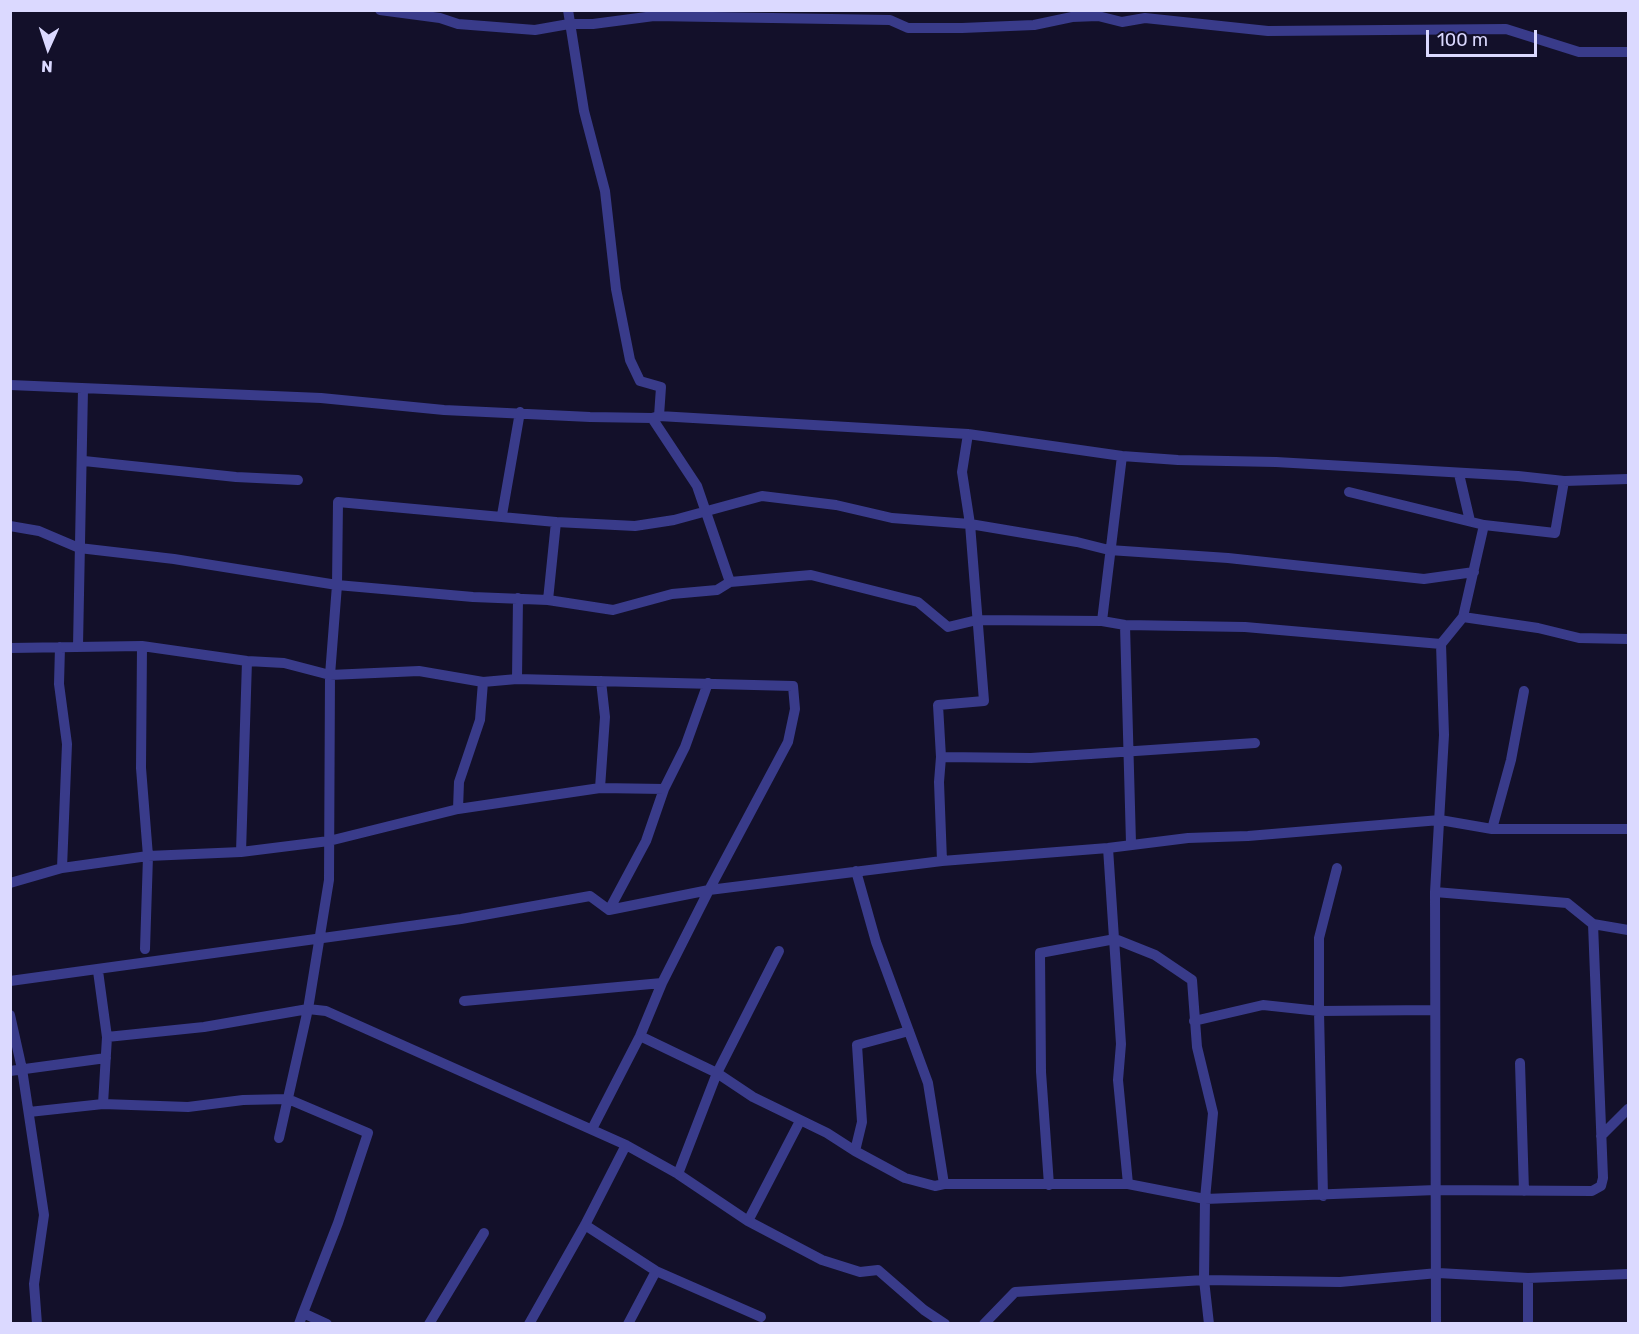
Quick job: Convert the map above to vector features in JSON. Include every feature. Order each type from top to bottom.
[{"type":"street","points":[[380,10],[440,18],[458,24],[535,30],[569,24],[593,24],[654,16],[890,20],[908,28],[1034,25],[1072,17],[1098,16],[1122,22],[1145,18],[1268,31],[1506,29],[1580,52],[1629,52]]},
{"type":"street","points":[[568,10],[584,111],[605,191],[616,289],[630,360],[640,381],[661,387],[656,417],[697,486],[730,582]]},
{"type":"street","points":[[10,385],[321,398],[444,410],[656,417],[968,434],[1122,456],[1276,462],[1518,476],[1564,481],[1629,479]]},
{"type":"street","points":[[78,646],[79,548],[84,461],[83,389]]},
{"type":"street","points":[[502,515],[520,412]]},
{"type":"street","points":[[942,861],[938,705],[984,701],[970,524],[962,472],[968,434]]},
{"type":"street","points":[[1102,621],[1109,550],[1119,498],[1122,456]]},
{"type":"street","points":[[84,461],[236,477],[298,480]]},
{"type":"street","points":[[1459,474],[1470,521]]},
{"type":"street","points":[[1349,492],[1484,525],[1555,533],[1564,481]]},
{"type":"street","points":[[279,1138],[308,1009],[329,880],[330,675],[337,585],[338,502],[502,515],[556,522],[635,526],[674,520],[762,496],[836,505],[892,519],[970,524],[1077,542],[1109,550],[1228,558],[1424,579],[1474,572]]},
{"type":"street","points":[[548,600],[556,522]]},
{"type":"street","points":[[1436,1323],[1438,1273],[1435,892],[1444,735],[1441,644],[1463,617],[1484,525]]},
{"type":"street","points":[[10,526],[39,531],[79,548],[174,559],[337,585],[548,600],[613,610],[672,594],[717,590],[730,582],[748,583],[811,575],[918,602],[948,627],[977,620],[1102,621],[1125,625],[1245,627],[1441,644]]},
{"type":"street","points":[[517,679],[518,598]]},
{"type":"street","points":[[1463,617],[1538,628],[1579,638],[1629,639]]},
{"type":"street","points":[[1125,625],[1131,843]]},
{"type":"street","points":[[142,646],[141,768],[148,856],[145,949]]},
{"type":"street","points":[[10,648],[142,646],[247,661],[284,663],[330,675],[419,670],[483,682],[517,679],[708,682],[793,686],[795,709],[788,742],[709,890],[662,983],[640,1036],[592,1129]]},
{"type":"street","points":[[60,647],[59,684],[67,744],[62,868]]},
{"type":"street","points":[[241,852],[247,661]]},
{"type":"street","points":[[600,788],[605,717],[602,681]]},
{"type":"street","points":[[458,809],[459,782],[480,720],[483,682]]},
{"type":"street","points":[[609,910],[646,842],[664,789],[685,747],[708,682]]},
{"type":"street","points":[[1492,829],[1511,760],[1524,691]]},
{"type":"street","points":[[941,756],[1031,758],[1255,743]]},
{"type":"street","points":[[10,883],[62,868],[148,856],[241,852],[329,841],[458,809],[600,788],[664,789]]},
{"type":"street","points":[[10,981],[98,971],[461,919],[590,896],[609,910],[709,890],[856,871],[942,861],[1108,848],[1131,843],[1440,820],[1492,829],[1629,828]]},
{"type":"street","points":[[1108,848],[1116,939],[1121,1044],[1118,1080],[1128,1184]]},
{"type":"street","points":[[1323,1196],[1319,938],[1337,868]]},
{"type":"street","points":[[856,871],[876,942],[928,1083],[944,1184]]},
{"type":"street","points":[[1435,892],[1567,903],[1593,924],[1629,930]]},
{"type":"street","points":[[640,1036],[717,1072],[753,1097],[827,1133],[905,1178],[935,1186],[944,1184],[1128,1184],[1205,1199],[1436,1190],[1592,1191],[1601,1186],[1602,1136],[1593,924]]},
{"type":"street","points":[[1049,1185],[1041,1072],[1040,953],[1116,939],[1155,955],[1192,980],[1194,1021],[1213,1113],[1205,1199],[1204,1280],[1209,1323]]},
{"type":"street","points":[[678,1174],[717,1072],[779,951]]},
{"type":"street","points":[[98,971],[107,1037],[103,1104]]},
{"type":"street","points":[[464,1001],[662,983]]},
{"type":"street","points":[[1194,1021],[1263,1005],[1319,1011],[1435,1010]]},
{"type":"street","points":[[107,1037],[204,1027],[308,1009],[326,1011],[626,1145],[678,1174],[748,1221],[822,1260],[860,1272],[878,1270],[924,1310],[945,1323]]},
{"type":"street","points":[[10,1015],[22,1069],[44,1215],[34,1284],[37,1323]]},
{"type":"street","points":[[855,1151],[862,1122],[857,1045],[909,1031]]},
{"type":"street","points":[[10,1071],[106,1058]]},
{"type":"street","points":[[1520,1064],[1524,1191]]},
{"type":"street","points":[[29,1112],[103,1104],[188,1107],[243,1100],[288,1100],[368,1133],[338,1223],[299,1323]]},
{"type":"street","points":[[1602,1136],[1629,1109]]},
{"type":"street","points":[[748,1221],[800,1121]]},
{"type":"street","points":[[528,1323],[585,1225],[626,1145]]},
{"type":"street","points":[[585,1225],[656,1271],[735,1308],[761,1317]]},
{"type":"street","points":[[429,1323],[484,1233]]},
{"type":"street","points":[[628,1323],[656,1271]]},
{"type":"street","points":[[984,1323],[1016,1292],[1204,1280],[1340,1282],[1438,1273],[1528,1278],[1629,1274]]},
{"type":"street","points":[[1528,1278],[1528,1323]]},
{"type":"street","points":[[303,1312],[327,1323]]}]
